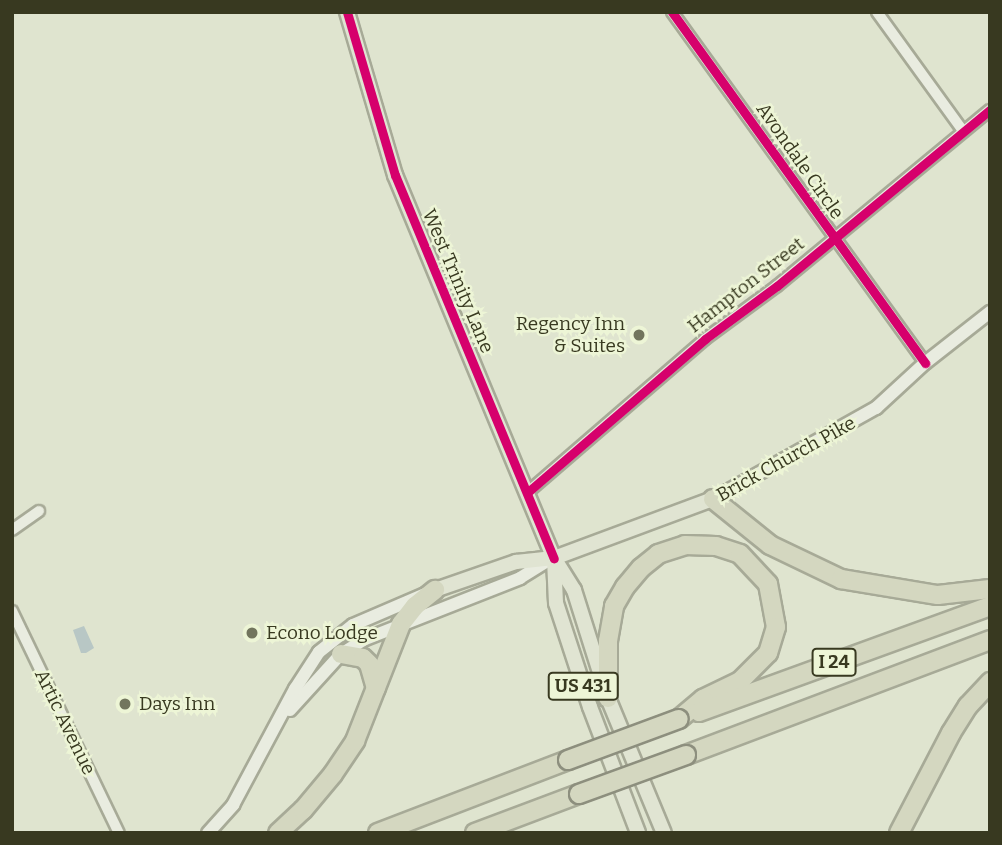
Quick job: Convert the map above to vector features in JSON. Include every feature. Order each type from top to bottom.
[{"type":"highway","points":[[713,499],[770,545],[841,579],[939,595],[990,589]]},
{"type":"highway","points":[[608,698],[608,641],[614,606],[625,587],[641,568],[658,554],[685,545],[716,546],[740,554],[768,584],[776,627],[768,653],[740,681],[702,699],[679,719]]},
{"type":"highway","points":[[278,833],[303,810],[348,752],[401,624],[415,606],[435,590]]},
{"type":"highway","name":"I 24","points":[[378,833],[568,760],[990,606]]},
{"type":"highway","name":"I 24","points":[[475,833],[990,640]]},
{"type":"highway","points":[[341,654],[363,658],[374,677],[376,688]]},
{"type":"highway","points":[[899,833],[951,733],[968,706],[990,682]]},
{"type":"highway","points":[[512,833],[557,803]]},
{"type":"main road","name":"West Trinity Lane","points":[[347,12],[395,176],[554,558],[574,590],[608,698],[664,833]]},
{"type":"main road","name":"Brick Church Pike","points":[[435,590],[516,562],[554,558],[713,499]]},
{"type":"main road","name":"West Trinity Lane","points":[[554,558],[556,603],[590,708],[638,833]]},
{"type":"street","name":"Avondale Circle","points":[[672,12],[833,239],[925,363]]},
{"type":"street","points":[[877,12],[963,131]]},
{"type":"street","name":"Hampton Street","points":[[528,492],[705,339],[833,239],[990,110]]},
{"type":"street","name":"Brick Church Pike","points":[[713,499],[876,408],[925,363],[990,312]]},
{"type":"street","points":[[12,530],[39,510]]},
{"type":"street","name":"Brick Church Pike","points":[[282,718],[341,654],[362,640],[520,578],[554,558]]},
{"type":"street","name":"Brick Church Pike","points":[[208,833],[233,805],[282,718],[295,689],[320,652],[353,625],[435,590]]},
{"type":"street","name":"Artic Avenue","points":[[12,611],[119,833]]},
{"type":"shaded area","points":[[84,626],[94,648],[81,653],[73,630]]},
{"type":"cycle path","points":[[347,12],[395,175],[554,558]]},
{"type":"cycle path","points":[[672,12],[925,363]]},
{"type":"cycle path","points":[[528,492],[705,339],[777,286],[990,110]]},
{"type":"place","name":"Regency Inn & Suites","points":[[639,335]]},
{"type":"place","name":"Econo Lodge","points":[[252,633]]},
{"type":"place","name":"Days Inn","points":[[125,704]]}]
